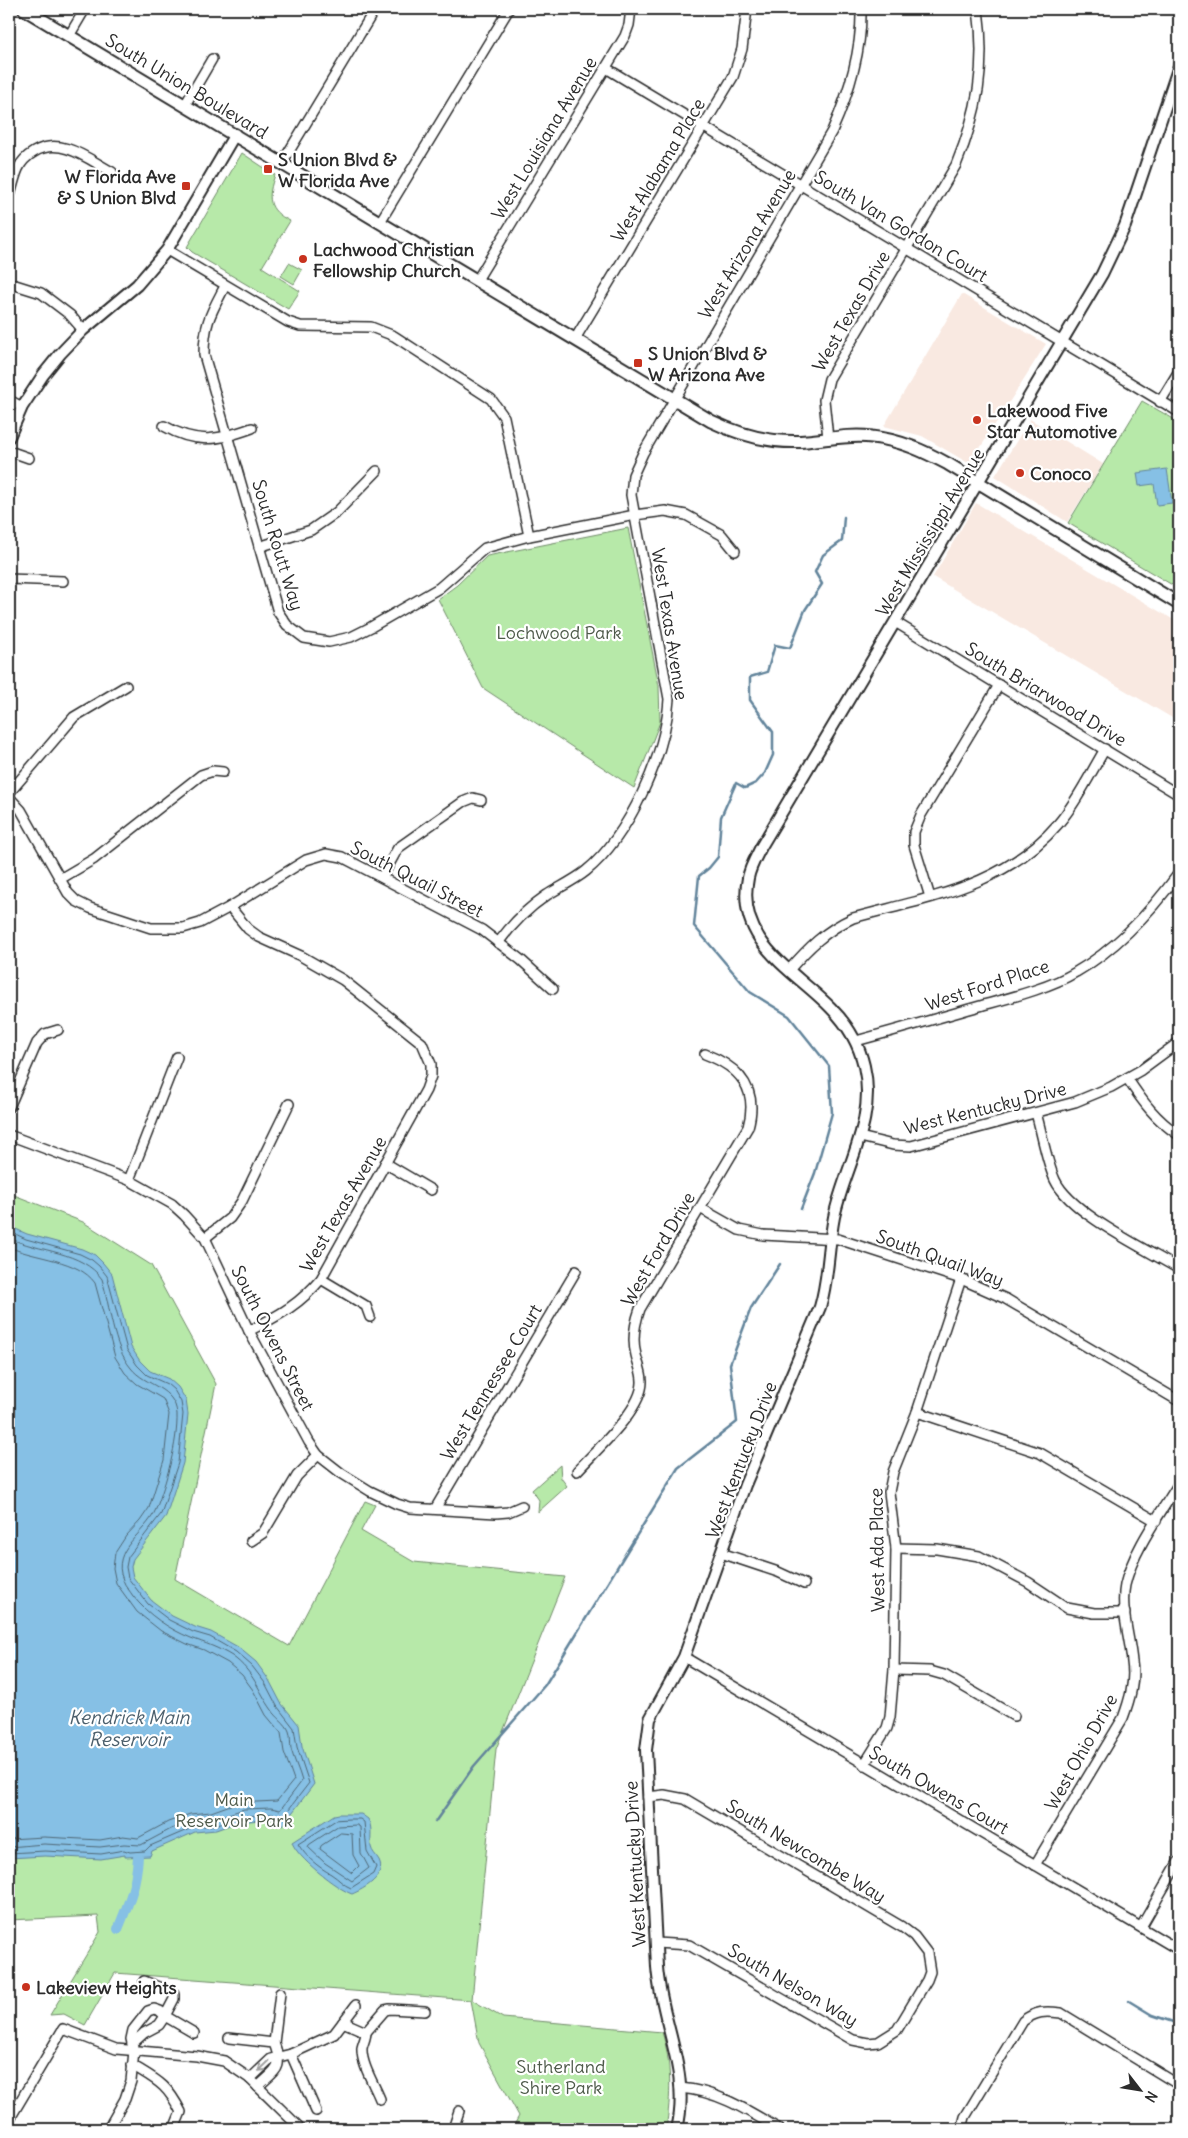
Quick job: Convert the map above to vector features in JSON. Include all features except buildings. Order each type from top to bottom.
[{"type":"main road","name":"South Union Boulevard","points":[[24,9],[235,134],[674,400],[719,425],[752,438],[784,442],[864,436],[904,443],[932,455],[1179,604]]},
{"type":"street","points":[[69,36],[85,9]]},
{"type":"street","points":[[282,163],[375,9]]},
{"type":"street","points":[[380,222],[509,9]]},
{"type":"street","name":"West Louisiana Avenue","points":[[477,280],[625,36],[629,25],[631,9]]},
{"type":"street","name":"West Alabama Place","points":[[575,339],[733,77],[743,42],[747,9]]},
{"type":"street","name":"West Arizona Avenue","points":[[635,515],[631,495],[633,475],[643,453],[823,150],[845,100],[855,66],[861,9]]},
{"type":"street","name":"West Texas Drive","points":[[828,438],[824,400],[829,379],[956,165],[970,129],[981,76],[982,52],[978,9]]},
{"type":"street","points":[[185,105],[212,59]]},
{"type":"street","name":"West Mississippi Avenue","points":[[860,1137],[866,1115],[868,1092],[865,1068],[856,1041],[832,1008],[769,952],[757,936],[750,918],[747,900],[750,870],[761,847],[1102,274],[1122,234],[1179,66]]},
{"type":"street","name":"South Van Gordon Court","points":[[606,68],[1179,412]]},
{"type":"street","points":[[9,437],[22,407],[43,375],[83,330],[138,285],[167,250],[235,134]]},
{"type":"street","points":[[9,199],[22,163],[31,154],[46,147],[70,149],[112,172]]},
{"type":"street","points":[[167,250],[288,322],[300,326],[372,327],[394,336],[491,399],[504,417],[530,536]]},
{"type":"street","points":[[9,283],[41,293],[70,316],[83,330]]},
{"type":"street","name":"South Routt Way","points":[[225,286],[209,315],[204,334],[204,355],[278,612],[287,625],[304,638],[329,642],[371,627],[439,588],[485,548],[530,536],[635,515],[665,511],[686,515],[722,535],[736,551]]},
{"type":"street","points":[[1160,402],[1179,370]]},
{"type":"street","points":[[9,400],[22,407]]},
{"type":"street","points":[[164,426],[192,438],[214,439],[228,437],[252,428]]},
{"type":"street","points":[[9,451],[29,458]]},
{"type":"street","points":[[259,547],[311,530],[337,512],[376,471]]},
{"type":"street","name":"West Texas Avenue","points":[[498,942],[521,916],[545,896],[585,872],[600,859],[633,812],[664,735],[668,720],[669,699],[635,515]]},
{"type":"street","points":[[9,579],[63,581]]},
{"type":"street","name":"South Briarwood Drive","points":[[895,622],[1179,795]]},
{"type":"street","points":[[930,897],[914,845],[914,832],[921,815],[999,685]]},
{"type":"street","points":[[9,792],[74,718],[126,686]]},
{"type":"street","points":[[789,970],[808,948],[840,924],[853,918],[967,886],[994,875],[1023,857],[1042,842],[1072,806],[1105,749]]},
{"type":"street","points":[[60,879],[94,859],[201,776],[213,771],[223,772]]},
{"type":"street","name":"South Quail Street","points":[[9,797],[21,810],[60,879],[76,901],[90,908],[150,928],[167,930],[183,928],[200,923],[230,908],[306,860],[326,854],[342,857],[482,930],[521,960],[553,989]]},
{"type":"street","points":[[382,877],[398,848],[463,802],[473,798],[481,800]]},
{"type":"street","name":"West Ford Place","points":[[856,1041],[1021,995],[1076,973],[1123,936],[1162,896],[1179,873]]},
{"type":"street","name":"West Texas Avenue","points":[[230,908],[248,929],[259,937],[301,956],[344,980],[422,1043],[431,1064],[431,1076],[426,1090],[321,1279],[308,1295],[292,1308],[249,1332]]},
{"type":"street","points":[[9,1107],[37,1043],[46,1034],[58,1030]]},
{"type":"street","name":"West Kentucky Drive","points":[[677,2129],[681,2102],[680,2088],[675,2051],[660,1995],[656,1943],[648,1797],[648,1727],[654,1710],[684,1657],[745,1485],[820,1307],[826,1285],[835,1211],[860,1137],[893,1145],[911,1146],[1075,1102],[1127,1078],[1179,1042]]},
{"type":"street","name":"West Ford Drive","points":[[578,1471],[638,1402],[642,1379],[634,1342],[636,1320],[640,1309],[741,1141],[752,1115],[748,1088],[742,1078],[724,1061],[705,1054]]},
{"type":"street","points":[[129,1180],[177,1057]]},
{"type":"street","points":[[1127,1078],[1144,1105],[1179,1135]]},
{"type":"street","points":[[205,1238],[230,1218],[242,1202],[289,1104]]},
{"type":"street","points":[[1036,1113],[1055,1180],[1071,1202],[1086,1214],[1179,1269]]},
{"type":"street","name":"South Owens Street","points":[[9,1135],[129,1180],[172,1204],[205,1238],[249,1332],[309,1442],[318,1455],[350,1480],[397,1504],[410,1508],[496,1513],[508,1512],[522,1506]]},
{"type":"street","points":[[385,1164],[431,1190]]},
{"type":"street","name":"South Quail Way","points":[[700,1208],[739,1230],[763,1235],[845,1241],[961,1279],[1006,1299],[1179,1401]]},
{"type":"street","name":"West Tennessee Court","points":[[435,1509],[576,1271]]},
{"type":"street","points":[[321,1279],[366,1306],[370,1317]]},
{"type":"street","name":"West Ada Place","points":[[864,1765],[887,1728],[890,1717],[894,1670],[896,1548],[889,1492],[899,1453],[916,1412],[961,1279]]},
{"type":"street","points":[[916,1412],[1040,1453],[1156,1522]]},
{"type":"street","points":[[251,1541],[263,1533],[297,1476],[318,1455]]},
{"type":"street","name":"West Ohio Drive","points":[[1035,1865],[1123,1718],[1131,1696],[1133,1663],[1125,1613],[1125,1586],[1134,1561],[1179,1483]]},
{"type":"street","points":[[896,1548],[937,1548],[979,1556],[1028,1582],[1068,1608],[1094,1613],[1125,1613]]},
{"type":"street","points":[[722,1554],[778,1572],[804,1584]]},
{"type":"street","name":"South Owens Court","points":[[684,1657],[1179,1950]]},
{"type":"street","points":[[894,1670],[930,1671],[944,1674],[1014,1716]]},
{"type":"street","name":"South Newcombe Way","points":[[648,1797],[664,1796],[685,1799],[754,1839],[902,1927],[922,1945],[928,1963]]},
{"type":"street","points":[[1141,1927],[1179,1861]]},
{"type":"street","name":"South Nelson Way","points":[[656,1943],[689,1945],[853,2040],[868,2043],[878,2042],[897,2030],[927,1980],[930,1972],[928,1963]]},
{"type":"street","points":[[133,2047],[144,2033],[159,2025],[174,1999],[174,1994],[144,1980]]},
{"type":"street","points":[[258,2087],[278,2067],[280,2058],[274,2043],[280,1993]]},
{"type":"street","points":[[250,2080],[271,2059],[291,2054],[334,2034],[356,2005]]},
{"type":"street","points":[[108,2129],[129,2090],[133,2030],[148,2011],[160,2010],[165,2016],[194,2033]]},
{"type":"street","points":[[380,2099],[366,2064],[362,2048],[366,2040],[366,2032],[385,2010],[425,2011]]},
{"type":"street","points":[[962,2129],[965,2117],[1023,2021],[1033,2013],[1045,2011],[1061,2013],[1179,2085]]},
{"type":"street","points":[[343,2022],[366,2032]]},
{"type":"street","points":[[9,2120],[63,2029],[70,2030],[108,2047],[133,2047],[213,2058],[233,2066],[258,2087],[301,2129]]},
{"type":"street","points":[[228,2038],[274,2043]]},
{"type":"street","points":[[291,2054],[316,2111]]},
{"type":"street","points":[[132,2065],[162,2082],[174,2098],[181,2112],[174,2129]]},
{"type":"street","points":[[680,2088],[713,2094],[735,2102],[780,2129]]},
{"type":"street","points":[[453,2129],[459,2111]]},
{"type":"shaded area","points":[[962,294],[1046,344],[970,464],[922,436],[884,426]]},
{"type":"shaded area","points":[[1030,419],[1103,464],[1067,522],[995,476]]},
{"type":"shaded area","points":[[976,503],[1179,623],[1179,722],[933,577]]},
{"type":"green space","points":[[242,153],[275,175],[270,196],[271,202],[282,217],[290,221],[262,267],[300,291],[288,309],[192,252],[187,247]]},
{"type":"green space","points":[[289,263],[302,270],[294,284],[281,276]]},
{"type":"green space","points":[[1142,401],[1179,422],[1179,589],[1068,523]]},
{"type":"green space","name":"Lochwood Park","points":[[628,528],[659,686],[660,722],[634,788],[483,688],[438,599],[457,585],[487,556]]},
{"type":"green space","name":"Main Reservoir Park","points":[[9,1193],[83,1222],[151,1265],[216,1384],[175,1579],[289,1646],[365,1501],[375,1505],[361,1531],[414,1562],[565,1577],[496,1749],[472,2000],[503,2018],[662,2032],[668,2056],[670,2080],[666,2129],[512,2129],[519,2116],[479,2043],[471,2000],[115,1973],[85,2025],[64,2014],[50,2015],[100,1932],[98,1916],[9,1920]]},
{"type":"green space","points":[[560,1465],[561,1478],[567,1486],[538,1512],[539,1500],[532,1490]]},
{"type":"water","points":[[1167,469],[1172,503],[1157,505],[1154,484],[1139,486],[1137,473]]},
{"type":"water","name":"Kendrick Main Reservoir","points":[[9,1226],[27,1234],[82,1249],[95,1255],[112,1274],[131,1347],[140,1361],[150,1371],[169,1379],[178,1387],[186,1400],[188,1414],[183,1463],[166,1516],[133,1559],[131,1567],[133,1577],[151,1600],[172,1616],[211,1632],[238,1647],[256,1662],[269,1680],[281,1703],[299,1725],[302,1746],[314,1784],[283,1825],[272,1819],[238,1822],[216,1830],[195,1832],[152,1851],[150,1856],[125,1857],[125,1855],[101,1859],[45,1856],[9,1858]]},
{"type":"water","points":[[361,1814],[368,1819],[371,1829],[371,1847],[381,1866],[373,1881],[352,1894],[318,1872],[301,1856],[292,1842],[334,1815]]},
{"type":"waterway","points":[[801,1209],[815,1173],[832,1113],[829,1066],[789,1016],[750,992],[694,926],[699,876],[718,857],[721,817],[736,783],[745,788],[756,783],[765,773],[773,755],[773,732],[750,700],[750,677],[767,672],[775,645],[790,648],[805,610],[822,584],[815,572],[823,555],[842,541],[844,517]]},
{"type":"waterway","points":[[435,1822],[474,1766],[545,1685],[678,1468],[737,1422],[730,1364],[751,1308],[780,1264]]},
{"type":"waterway","points":[[118,1929],[134,1886],[138,1857]]},
{"type":"waterway","points":[[1129,2001],[1152,2015],[1179,2024]]},
{"type":"place","name":"S Union Blvd & W Florida Ave","points":[[268,169]]},
{"type":"place","name":"W Florida Ave & S Union Blvd","points":[[186,186]]},
{"type":"place","name":"Lachwood Christian Fellowship Church","points":[[303,259]]},
{"type":"place","name":"S Union Blvd & W Arizona Ave","points":[[638,363]]},
{"type":"place","name":"Lakewood Five Star Automotive","points":[[977,420]]},
{"type":"place","name":"Conoco","points":[[1020,473]]},
{"type":"place","name":"Lakeview Heights","points":[[26,1987]]},
{"type":"park label","name":"Sutherland Shire Park","points":[[561,2076]]}]
